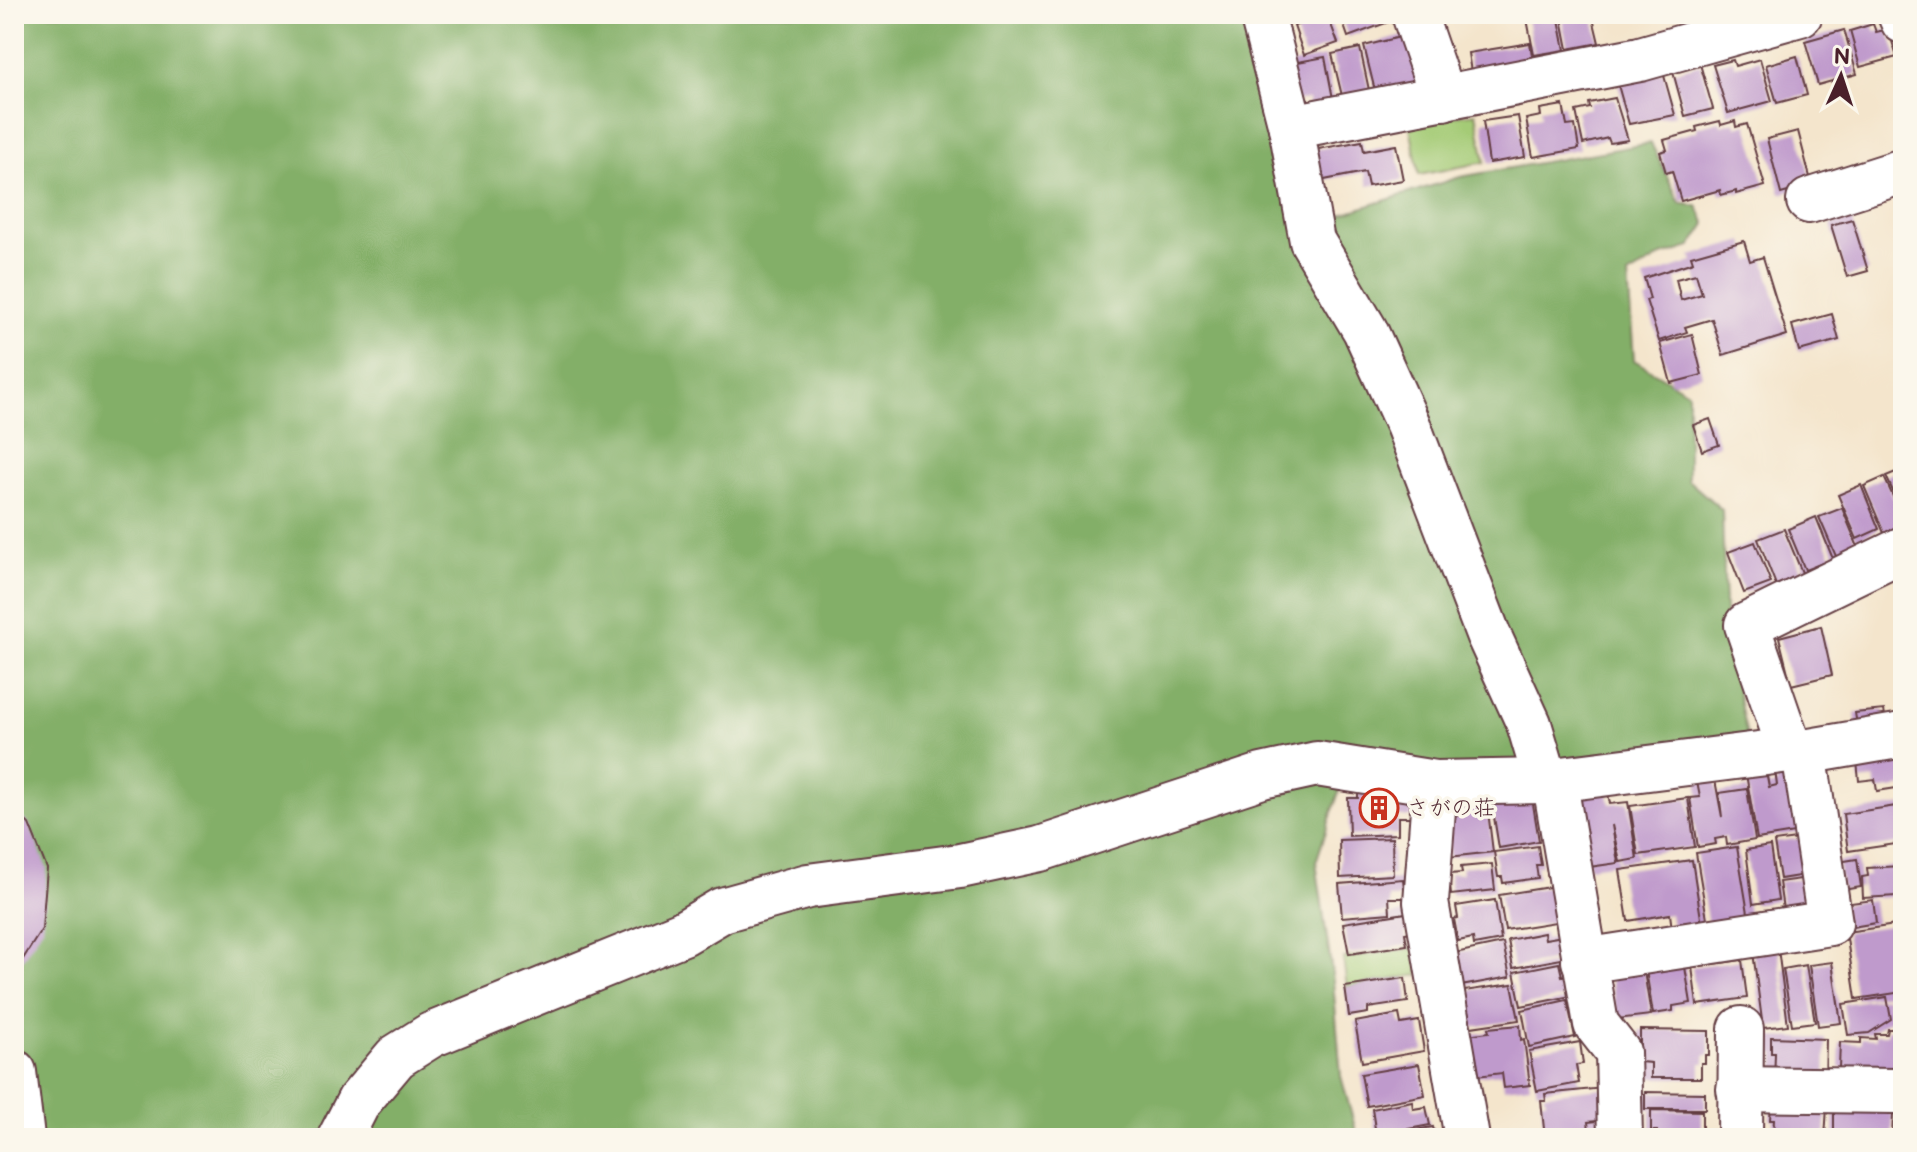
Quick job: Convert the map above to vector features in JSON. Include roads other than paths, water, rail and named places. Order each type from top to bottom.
[{"type":"street","points":[[1262,14],[1291,127],[1312,241],[1365,330],[1408,425],[1488,634],[1529,724],[1550,780],[1596,1024],[1618,1052],[1620,1138]]},
{"type":"street","points":[[1414,14],[1443,98]]},
{"type":"street","points":[[1291,127],[1640,59],[1800,14]]},
{"type":"street","points":[[1900,14],[1903,21]]},
{"type":"street","points":[[1809,201],[1903,171]]},
{"type":"street","points":[[1584,961],[1830,923],[1797,751],[1747,625],[1903,549]]},
{"type":"street","points":[[340,1138],[359,1101],[396,1057],[419,1042],[683,933],[722,910],[808,886],[960,866],[1040,849],[1262,776],[1317,764],[1435,783],[1550,780],[1797,751],[1903,735]]},
{"type":"street","points":[[1435,783],[1426,902],[1467,1138]]},
{"type":"street","points":[[1740,1138],[1741,1029]]},
{"type":"street","points":[[14,1072],[22,1138]]},
{"type":"street","points":[[1739,1089],[1896,1091]]},
{"type":"place","name":"さがの荘","points":[[1379,808]]}]
